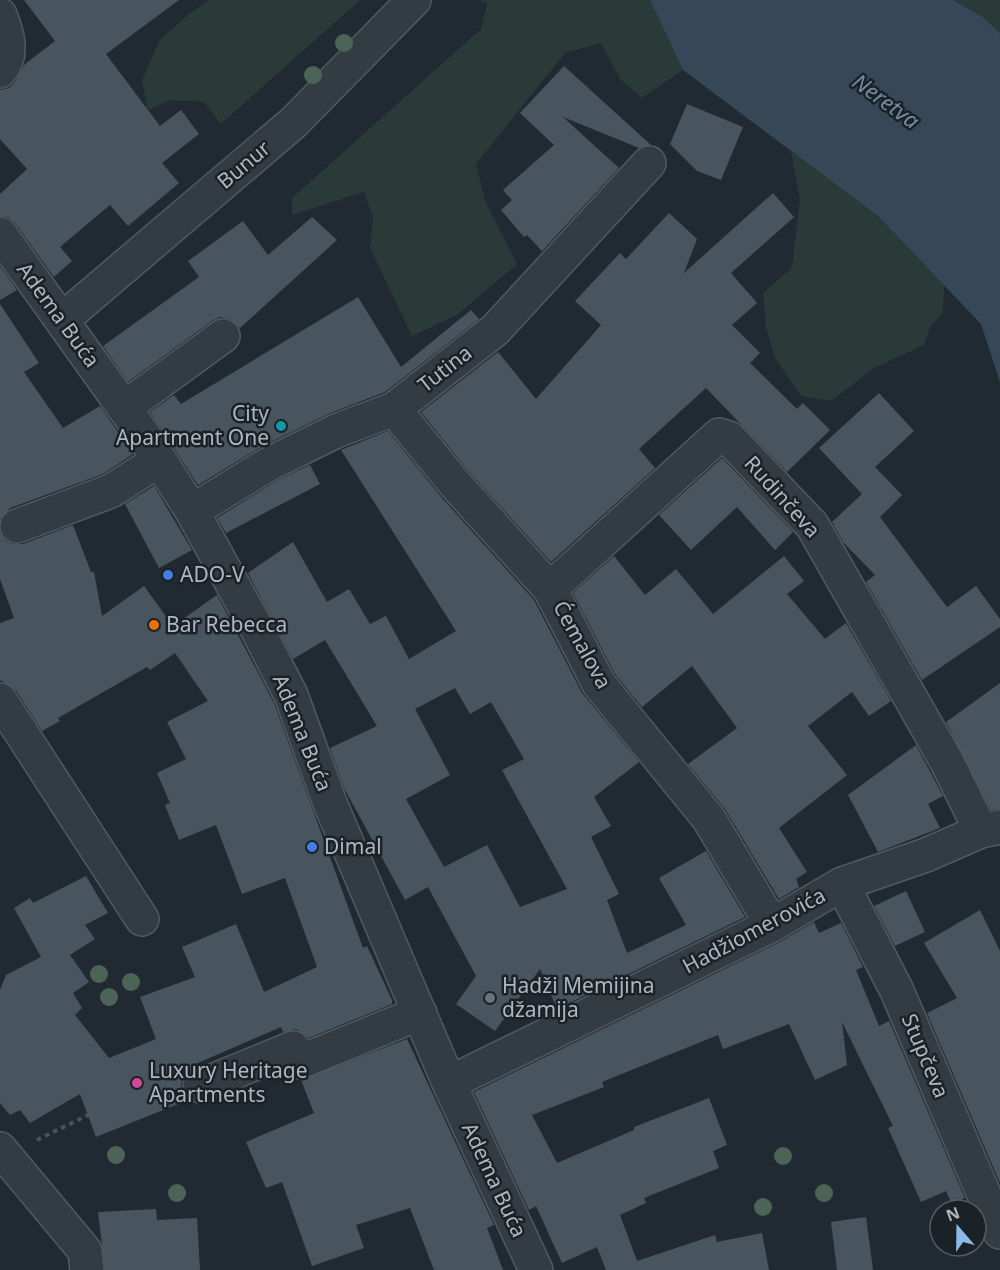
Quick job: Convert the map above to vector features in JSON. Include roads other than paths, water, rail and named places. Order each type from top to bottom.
[{"type":"street","name":"Bunur","points":[[63,319],[293,123],[414,0]]},
{"type":"street","points":[[0,15],[9,36],[5,66],[0,71]]},
{"type":"street","name":"Tutina","points":[[192,511],[288,455],[336,431],[394,409],[495,330],[649,163]]},
{"type":"street","name":"Adema Buća","points":[[0,234],[63,319],[192,511],[291,694],[330,803],[449,1083],[536,1270]]},
{"type":"street","points":[[124,408],[223,336]]},
{"type":"street","name":"Ćemalova","points":[[394,409],[456,485],[550,589],[599,684],[709,819],[772,925]]},
{"type":"street","name":"Rudinčeva","points":[[550,589],[719,435],[729,438],[812,525],[936,742],[991,829]]},
{"type":"street","points":[[17,526],[111,491],[159,460]]},
{"type":"street","points":[[0,700],[142,919]]},
{"type":"street","name":"Hadžiomerovića","points":[[449,1083],[772,925],[842,884],[926,855],[991,829]]},
{"type":"street","name":"Stupčeva","points":[[842,884],[897,991],[1000,1232]]},
{"type":"street","points":[[200,1086],[293,1048],[300,1062],[420,1013]]},
{"type":"street","points":[[2,1153],[85,1251],[87,1270]]},
{"type":"water","name":"Neretva","points":[[650,0],[953,0],[983,17],[1000,33],[1000,382],[981,324],[878,216],[683,70]]},
{"type":"place","name":"City Apartment One","points":[[281,426]]},
{"type":"place","name":"ADO-V","points":[[168,575]]},
{"type":"place","name":"Bar Rebecca","points":[[154,625]]},
{"type":"place","name":"Dimal","points":[[312,847]]},
{"type":"place","name":"Hadži Memijina džamija","points":[[490,998]]},
{"type":"place","name":"Luxury Heritage Apartments","points":[[137,1083]]}]
